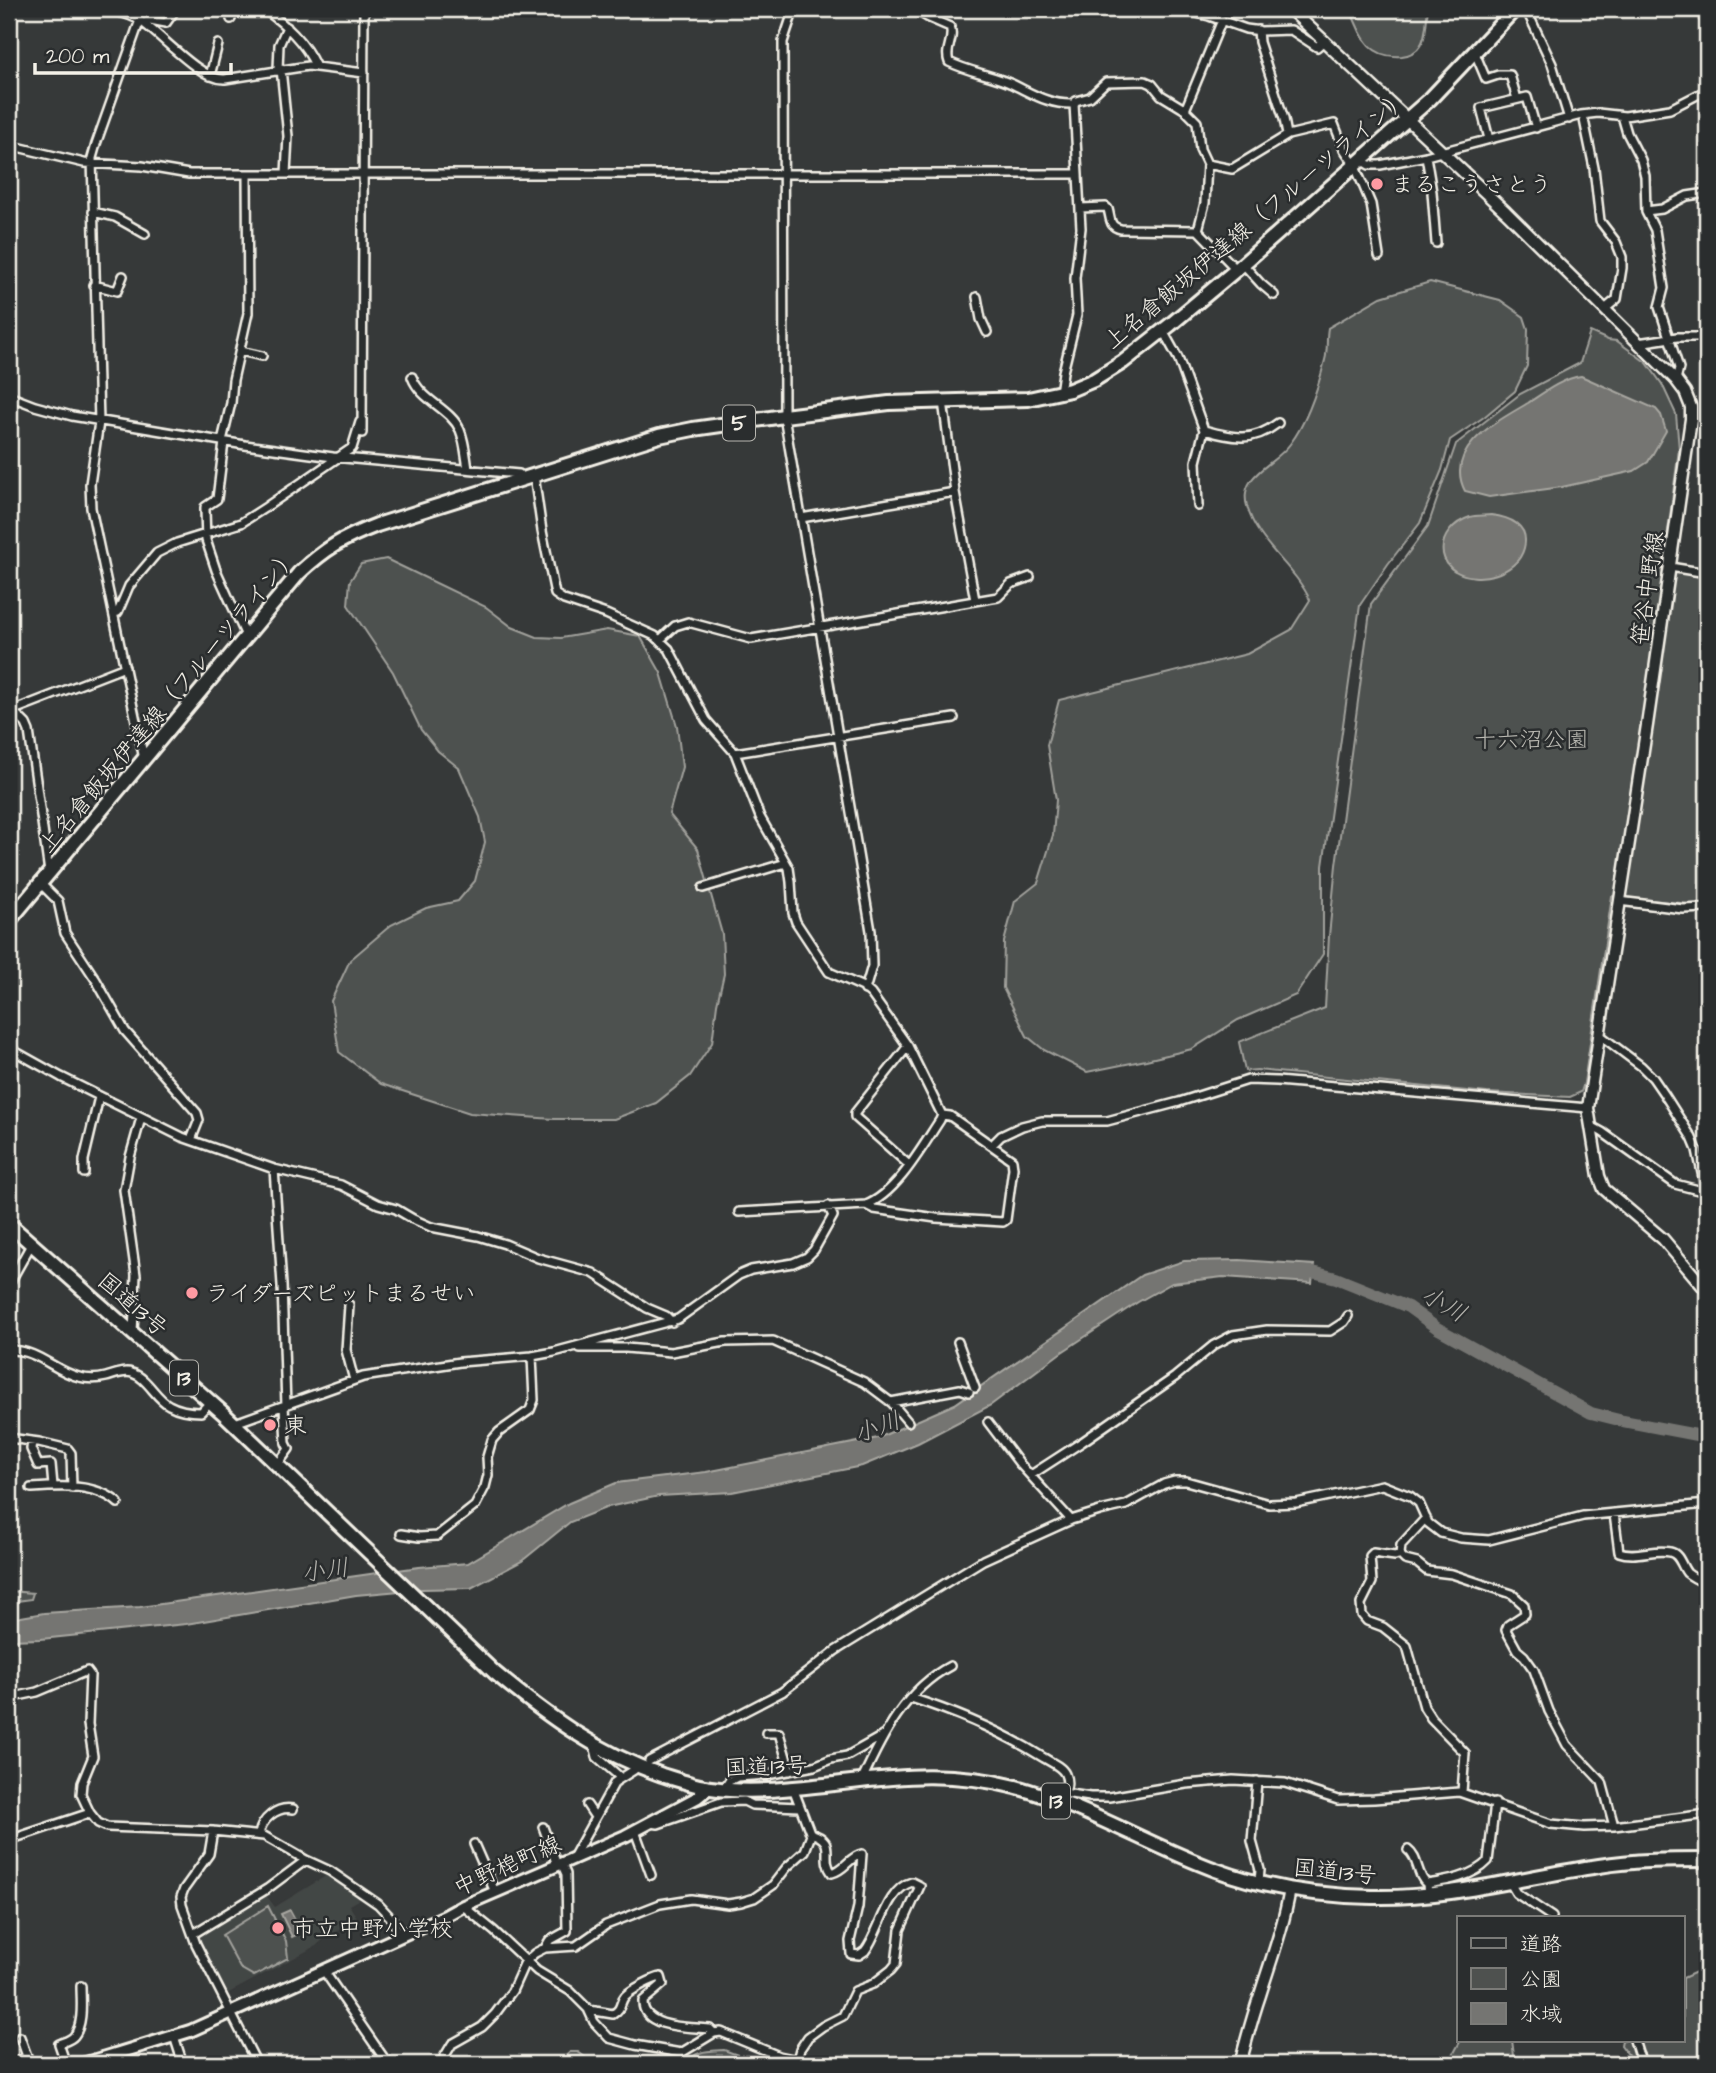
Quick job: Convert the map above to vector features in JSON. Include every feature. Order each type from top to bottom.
[{"type":"main road","name":"上名倉飯坂伊達線（フルーツライン）","points":[[9,921],[299,573],[322,552],[338,542],[377,525],[659,436],[888,403],[1028,400],[1082,386],[1104,375],[1163,331],[1240,266],[1408,118],[1475,53],[1515,9]]},
{"type":"main road","name":"国道13号","points":[[9,1223],[211,1401],[495,1673],[537,1708],[594,1745],[633,1765],[709,1788],[724,1789],[793,1788],[940,1775],[979,1779],[1062,1798],[1216,1870],[1310,1893],[1362,1897],[1427,1890],[1464,1892],[1613,1864],[1707,1860]]},
{"type":"main road","name":"中野梍町線","points":[[83,2064],[174,2036],[233,2013],[463,1906],[633,1832],[698,1797],[709,1788]]},
{"type":"street","points":[[107,9],[141,22],[210,76],[219,80],[280,69],[316,66],[364,73]]},
{"type":"street","points":[[141,22],[150,20],[166,23],[176,9]]},
{"type":"street","points":[[231,19],[233,9]]},
{"type":"street","points":[[264,9],[304,45],[316,66]]},
{"type":"street","points":[[362,433],[364,9]]},
{"type":"street","points":[[793,9],[783,42],[784,416],[871,931],[872,966],[865,989]]},
{"type":"street","points":[[914,9],[950,27],[952,33],[947,54],[949,62],[1010,83],[1048,102],[1074,104],[1090,97],[1107,82],[1145,80],[1152,84],[1161,95],[1185,110],[1198,124],[1200,149],[1207,164],[1205,203],[1198,230]]},
{"type":"street","points":[[1179,9],[1246,29],[1291,30],[1317,47],[1325,40]]},
{"type":"street","name":"笹谷中野線","points":[[1290,9],[1408,118],[1605,309],[1676,380],[1691,407],[1670,566],[1588,1108],[1599,1176],[1604,1189],[1663,1239],[1707,1292]]},
{"type":"street","points":[[1526,9],[1552,64],[1569,119]]},
{"type":"street","points":[[1699,9],[1707,24]]},
{"type":"street","points":[[1185,110],[1222,20]]},
{"type":"street","points":[[141,22],[96,144],[92,164],[99,422],[90,497],[144,759]]},
{"type":"street","points":[[286,174],[288,130],[279,46],[287,27]]},
{"type":"street","points":[[1258,30],[1259,42],[1287,135]]},
{"type":"street","points":[[210,76],[218,44]]},
{"type":"street","points":[[1475,53],[1486,79],[1510,75],[1517,99]]},
{"type":"street","points":[[1357,162],[1369,165],[1426,156],[1583,115],[1598,113],[1622,116],[1670,109],[1707,90]]},
{"type":"street","points":[[1489,139],[1480,108],[1517,99],[1527,97],[1536,128]]},
{"type":"street","points":[[1060,393],[1077,314],[1075,278],[1081,228],[1074,104]]},
{"type":"street","points":[[1583,115],[1594,168],[1600,221],[1616,242],[1622,257],[1617,299],[1605,309]]},
{"type":"street","points":[[1622,116],[1627,133],[1641,160],[1646,189],[1646,211],[1655,230],[1664,288],[1659,307],[1679,368],[1676,380]]},
{"type":"street","points":[[1207,164],[1232,169],[1287,135],[1335,124],[1343,149],[1357,162],[1371,204],[1379,256]]},
{"type":"street","points":[[9,145],[92,164],[142,166],[189,174],[1077,174]]},
{"type":"street","points":[[1426,156],[1436,243]]},
{"type":"street","points":[[246,636],[216,570],[206,534],[205,507],[217,499],[223,441],[247,320],[247,174]]},
{"type":"street","points":[[1646,211],[1662,209],[1687,196],[1707,193]]},
{"type":"street","points":[[1080,208],[1104,206],[1108,209],[1114,228],[1198,230],[1274,295]]},
{"type":"street","points":[[93,212],[116,216],[145,234]]},
{"type":"street","points":[[94,285],[117,291],[123,276]]},
{"type":"street","points":[[977,297],[981,319],[987,332]]},
{"type":"street","points":[[1163,331],[1178,358],[1204,430],[1195,462],[1198,506]]},
{"type":"street","points":[[1638,343],[1670,338],[1707,337]]},
{"type":"street","points":[[240,351],[262,356]]},
{"type":"street","points":[[412,377],[416,387],[426,398],[457,425],[461,432],[468,469]]},
{"type":"street","points":[[9,396],[54,412],[99,422],[341,457],[528,476],[555,594],[660,639],[669,649],[706,720],[735,753],[760,817],[790,874],[791,903],[796,922],[829,972],[871,994],[908,1046],[942,1115],[909,1165],[876,1201],[866,1205],[739,1212]]},
{"type":"street","points":[[943,401],[955,492],[975,600]]},
{"type":"street","points":[[114,613],[118,612],[135,578],[157,553],[177,543],[241,523],[352,448],[362,418]]},
{"type":"street","points":[[1204,430],[1241,439],[1258,434],[1278,423]]},
{"type":"street","points":[[801,518],[955,492]]},
{"type":"street","points":[[1670,566],[1707,572]]},
{"type":"street","points":[[660,639],[676,626],[688,622],[751,639],[998,597],[1011,584],[1030,577]]},
{"type":"street","points":[[50,872],[29,731],[26,724],[10,710],[125,667]]},
{"type":"street","points":[[735,753],[954,718]]},
{"type":"street","points":[[702,888],[786,863]]},
{"type":"street","points":[[40,883],[58,901],[65,933],[125,1031],[197,1113],[200,1120],[191,1140]]},
{"type":"street","points":[[1619,901],[1683,909],[1707,908]]},
{"type":"street","points":[[1600,1035],[1653,1078],[1692,1138],[1707,1194]]},
{"type":"street","points":[[908,1046],[855,1113],[855,1118],[909,1165]]},
{"type":"street","points":[[9,1048],[99,1097],[191,1140],[274,1169],[341,1185],[431,1227],[478,1236],[538,1258],[593,1273],[672,1322]]},
{"type":"street","points":[[992,1145],[1001,1136],[1021,1126],[1042,1121],[1107,1121],[1248,1080],[1277,1080],[1588,1108]]},
{"type":"street","points":[[84,1173],[84,1160],[99,1097]]},
{"type":"street","points":[[866,1205],[874,1209],[913,1215],[1003,1222],[1006,1220],[1013,1163],[950,1116],[942,1115]]},
{"type":"street","points":[[133,1332],[137,1287],[124,1189],[141,1118]]},
{"type":"street","points":[[1591,1126],[1675,1184],[1707,1194]]},
{"type":"street","points":[[274,1169],[282,1285],[286,1443],[289,1449],[278,1464]]},
{"type":"street","points":[[234,1423],[354,1380],[460,1362],[532,1356],[672,1322],[693,1310],[739,1275],[751,1270],[793,1263],[807,1257],[814,1250],[833,1216],[828,1206]]},
{"type":"street","points":[[9,1284],[32,1243]]},
{"type":"street","points":[[349,1305],[346,1350],[354,1380]]},
{"type":"street","points":[[1031,1475],[1175,1377],[1214,1345],[1233,1335],[1267,1330],[1330,1331],[1344,1322],[1348,1315]]},
{"type":"street","points":[[576,1346],[602,1350],[626,1348],[671,1352],[725,1342],[768,1339],[852,1375],[891,1402],[904,1414],[908,1422]]},
{"type":"street","points":[[891,1402],[960,1389],[972,1390],[958,1342]]},
{"type":"street","points":[[9,1350],[34,1354],[82,1378],[132,1373],[167,1404],[177,1408],[201,1412],[211,1401]]},
{"type":"street","points":[[401,1534],[437,1536],[475,1506],[485,1487],[488,1475],[487,1457],[492,1440],[530,1410],[534,1400],[532,1356]]},
{"type":"street","points":[[988,1422],[1071,1520]]},
{"type":"street","points":[[9,1438],[70,1451],[72,1488]]},
{"type":"street","points":[[32,1441],[31,1449],[38,1465],[51,1464],[53,1486]]},
{"type":"street","points":[[649,1761],[782,1692],[835,1651],[983,1560],[1071,1520],[1126,1505],[1164,1484],[1186,1481],[1281,1504],[1382,1485],[1410,1496],[1419,1503],[1433,1528],[1441,1533],[1480,1540],[1583,1516],[1707,1504]]},
{"type":"street","points":[[32,1488],[53,1486],[102,1492],[118,1503]]},
{"type":"street","points":[[1614,1514],[1619,1552],[1672,1553],[1677,1556],[1688,1574],[1707,1584]]},
{"type":"street","points":[[1426,1518],[1401,1545],[1400,1554],[1405,1560],[1417,1563],[1427,1571],[1462,1577],[1512,1594],[1521,1601],[1525,1614],[1508,1625],[1506,1630],[1517,1650],[1534,1670],[1553,1720],[1567,1745],[1602,1782],[1614,1826]]},
{"type":"street","points":[[1400,1554],[1395,1556],[1373,1553],[1370,1556],[1372,1582],[1361,1604],[1362,1615],[1367,1620],[1383,1626],[1406,1646],[1424,1707],[1431,1718],[1466,1754],[1462,1793]]},
{"type":"street","points":[[862,1780],[884,1735],[911,1698],[929,1680],[950,1666]]},
{"type":"street","points":[[9,1698],[37,1692],[84,1671],[88,1672],[88,1724],[93,1756],[80,1791],[81,1798],[98,1823],[107,1827],[213,1831],[269,1838],[330,1871],[378,1904],[392,1919],[401,1936]]},
{"type":"street","points":[[911,1698],[947,1709],[1026,1746],[1065,1773],[1067,1782],[1062,1798],[1110,1797],[1210,1781],[1257,1781],[1285,1783],[1338,1800],[1462,1793],[1551,1824],[1584,1827],[1614,1826],[1707,1814]]},
{"type":"street","points":[[766,1733],[779,1733],[790,1771]]},
{"type":"street","points":[[724,1789],[729,1781],[737,1777],[790,1771],[847,1756],[884,1735]]},
{"type":"street","points":[[594,1745],[597,1757],[621,1778]]},
{"type":"street","points":[[572,1859],[615,1782],[634,1770]]},
{"type":"street","points":[[1257,1781],[1252,1841],[1260,1870],[1259,1882]]},
{"type":"street","points":[[440,2064],[452,2045],[482,2027],[495,2014],[512,1991],[525,1962],[535,1953],[545,1948],[576,1946],[606,1925],[660,1905],[691,1899],[728,1904],[741,1902],[754,1898],[773,1885],[787,1867],[805,1851],[810,1833],[793,1788]]},
{"type":"street","points":[[650,1822],[659,1824],[721,1802],[744,1801],[752,1805],[799,1807]]},
{"type":"street","points":[[1408,1850],[1414,1856],[1427,1890],[1482,1868],[1488,1861],[1495,1803]]},
{"type":"street","points":[[587,1805],[595,1817]]},
{"type":"street","points":[[259,1835],[261,1826],[272,1814],[285,1808],[293,1809]]},
{"type":"street","points":[[9,1840],[90,1813]]},
{"type":"street","points":[[544,1827],[559,1864],[566,1874],[567,1931],[549,1941],[545,1948]]},
{"type":"street","points":[[213,1831],[209,1854],[181,1896],[196,1944],[257,2064]]},
{"type":"street","points":[[633,1832],[649,1875]]},
{"type":"street","points":[[797,2060],[808,2037],[817,2029],[843,2016],[855,1991],[873,1984],[896,1964],[900,1930],[920,1886],[912,1882],[904,1885],[886,1908],[865,1951],[859,1955],[851,1954],[850,1941],[858,1907],[862,1854],[857,1855],[843,1869],[832,1873],[827,1864],[827,1844],[824,1838],[810,1833]]},
{"type":"street","points":[[474,1844],[495,1892]]},
{"type":"street","points":[[192,1934],[267,1889],[306,1860]]},
{"type":"street","points":[[1510,1883],[1516,1894],[1550,1916]]},
{"type":"street","points":[[1240,2064],[1286,1913],[1290,1889]]},
{"type":"street","points":[[463,1906],[494,1931],[525,1962],[570,1991],[589,2010],[594,2022],[609,2038],[681,2053],[714,2033],[727,2034],[765,2051],[817,2064]]},
{"type":"street","points":[[324,1971],[388,2064]]},
{"type":"street","points":[[589,2010],[613,2014],[621,2008],[626,1996],[653,1979],[661,1978],[663,1984],[643,2001],[644,2012],[662,2023],[710,2029],[714,2033]]},
{"type":"street","points":[[66,2064],[59,2044],[76,2034],[81,2019],[81,1986]]},
{"type":"street","points":[[174,2036],[183,2064]]},
{"type":"street","points":[[12,2064],[27,2056],[20,2037]]},
{"type":"street","points":[[1635,2042],[1643,2064]]},
{"type":"shaded area","name":"市立中野小学校","points":[[329,1874],[363,1897],[349,1905],[360,1922],[328,1935],[316,1946],[225,1995],[198,1937],[266,1895],[275,1907]]},
{"type":"green space","points":[[1350,9],[1428,9],[1422,42],[1416,50],[1407,55],[1381,54],[1362,36]]},
{"type":"green space","points":[[1430,282],[1500,300],[1524,317],[1528,329],[1527,366],[1515,391],[1484,417],[1450,440],[1442,470],[1420,523],[1360,605],[1323,866],[1323,954],[1296,995],[1238,1020],[1192,1049],[1087,1072],[1044,1050],[1027,1036],[1003,988],[1004,942],[1015,901],[1038,883],[1053,835],[1056,800],[1047,745],[1059,700],[1247,654],[1291,630],[1310,600],[1252,520],[1247,506],[1248,486],[1260,471],[1290,444],[1302,426],[1322,371],[1328,328],[1381,297]]},
{"type":"green space","name":"十六沼公園","points":[[1590,332],[1617,341],[1647,363],[1662,384],[1676,414],[1679,449],[1663,569],[1707,576],[1707,902],[1690,904],[1612,896],[1584,1083],[1581,1092],[1570,1097],[1487,1093],[1245,1071],[1239,1042],[1325,1008],[1336,865],[1371,604],[1428,526],[1456,444],[1520,394],[1580,363]]},
{"type":"green space","points":[[386,559],[486,607],[512,627],[537,637],[561,638],[607,630],[640,636],[661,673],[677,726],[682,767],[669,814],[698,849],[722,934],[724,974],[712,1043],[690,1076],[656,1103],[614,1119],[554,1119],[470,1113],[381,1084],[339,1052],[331,1001],[350,960],[391,925],[426,908],[458,901],[475,881],[485,842],[480,817],[459,768],[438,751],[421,730],[393,672],[348,605],[350,581],[361,564]]},
{"type":"green space","points":[[9,1591],[33,1593],[31,1599],[9,1602]]},
{"type":"green space","points":[[268,1906],[286,1941],[288,1958],[254,1976],[240,1968],[222,1935]]},
{"type":"green space","points":[[1707,1967],[1707,2064],[1635,2064],[1622,2042],[1684,2042],[1684,1978]]},
{"type":"green space","points":[[1460,2042],[1512,2042],[1515,2064],[1448,2064]]},
{"type":"green space","points":[[724,2050],[762,2064],[686,2064],[698,2054]]},
{"type":"green space","points":[[570,2052],[578,2052],[585,2057],[586,2064],[557,2064]]},
{"type":"water","points":[[1581,376],[1656,409],[1661,415],[1666,431],[1648,462],[1634,471],[1562,487],[1489,497],[1465,491],[1460,476],[1461,462],[1467,449],[1477,438],[1502,418],[1553,386]]},
{"type":"water","points":[[1491,515],[1511,520],[1521,528],[1525,540],[1520,557],[1505,571],[1485,577],[1464,575],[1453,570],[1443,554],[1449,531],[1470,517]]},
{"type":"water","points":[[1240,1260],[1314,1265],[1312,1283],[1223,1277],[1172,1283],[1059,1354],[991,1405],[918,1443],[862,1466],[732,1492],[659,1496],[608,1507],[570,1522],[522,1561],[471,1588],[356,1595],[186,1624],[9,1640],[9,1619],[44,1613],[140,1607],[419,1567],[468,1563],[569,1503],[616,1483],[706,1472],[878,1438],[955,1404],[1142,1275],[1184,1261]]},
{"type":"water","points":[[290,1910],[302,1932],[292,1937],[281,1914]]},
{"type":"waterway","name":"小川","points":[[1297,1271],[1336,1278],[1408,1307],[1437,1328],[1591,1413],[1707,1437]]},
{"type":"place","name":"まるこうさとう","points":[[1377,184]]},
{"type":"place","name":"ライダーズピットまるせい","points":[[192,1293]]},
{"type":"place","name":"東","points":[[270,1425]]},
{"type":"place","name":"市立中野小学校","points":[[278,1928]]}]
